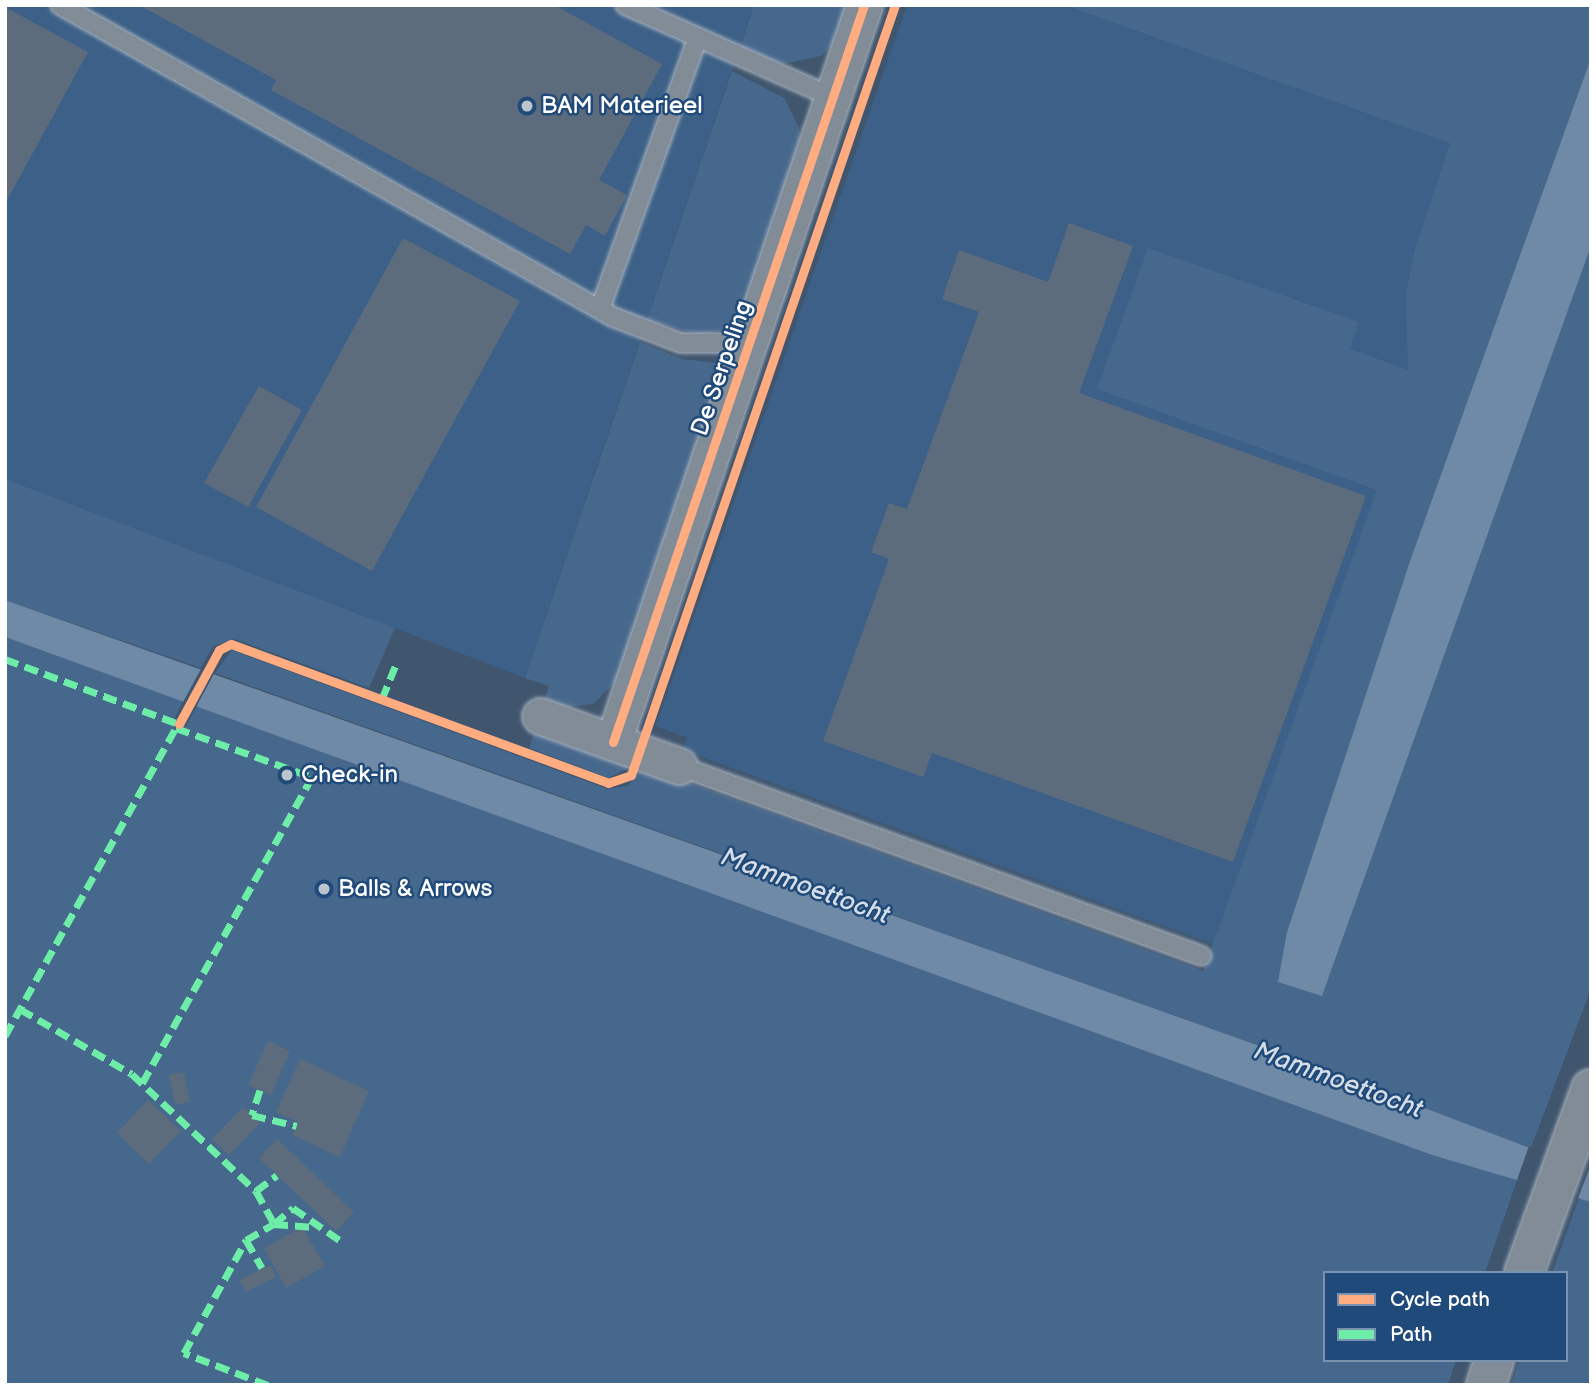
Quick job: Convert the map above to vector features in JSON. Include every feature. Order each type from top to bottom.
[{"type":"highway","points":[[1525,1271],[1591,1089]]},
{"type":"highway","points":[[1486,1385],[1493,1362]]},
{"type":"street","name":"De Serpeling","points":[[613,743],[752,343],[864,5]]},
{"type":"street","points":[[540,716],[679,766]]},
{"type":"lane","points":[[60,5],[600,309],[681,343],[752,343]]},
{"type":"lane","points":[[625,5],[696,42],[834,98]]},
{"type":"lane","points":[[600,309],[696,42]]},
{"type":"lane","points":[[679,766],[1202,956]]},
{"type":"shaded area","name":"BAM Materieel","points":[[5,5],[754,5],[525,678],[5,479]]},
{"type":"shaded area","points":[[754,5],[848,5],[836,42],[821,56],[782,64],[740,48]]},
{"type":"shaded area","points":[[907,5],[1097,5],[1472,141],[1421,439],[1232,951],[683,750],[687,738],[656,726]]},
{"type":"shaded area","points":[[1065,5],[1591,5],[1591,58],[1411,558],[1287,932],[1322,996],[1591,246],[1591,989],[1530,1150],[1271,1050],[215,673],[232,650],[607,789],[628,786],[642,766],[1203,971],[1377,490],[1097,389],[1148,248],[1359,322],[1350,349],[1408,370],[1406,295],[1414,253],[1450,143]]},
{"type":"shaded area","points":[[732,71],[784,98],[799,128],[800,147],[744,309],[726,330],[699,335],[647,320]]},
{"type":"shaded area","points":[[640,342],[682,359],[726,364],[617,680],[593,704],[558,708],[544,702],[549,686],[525,678]]},
{"type":"shaded area","points":[[5,479],[395,628],[369,688],[235,639],[213,646],[201,668],[5,600]]},
{"type":"shaded area","name":"Balls & Arrows","points":[[5,637],[183,701],[173,722],[186,726],[197,706],[1432,1155],[1518,1177],[1486,1271],[1323,1271],[1323,1362],[1455,1362],[1448,1385],[5,1385]]},
{"type":"shaded area","points":[[536,727],[630,763],[629,767],[609,778],[529,748]]},
{"type":"shaded area","points":[[1579,1198],[1591,1202],[1591,1385],[1511,1385],[1519,1362],[1568,1362],[1568,1271],[1553,1271]]},
{"type":"water","points":[[1591,58],[1591,246],[1322,996],[1278,982],[1287,932],[1411,558]]},
{"type":"water","name":"Mammoettocht","points":[[5,600],[1271,1050],[1591,1171],[1591,1202],[1432,1155],[5,637]]},
{"type":"pier","points":[[203,665],[216,670],[195,709],[182,704]]},
{"type":"pier","points":[[1529,1146],[1590,1167],[1577,1201],[1517,1180]]},
{"type":"building","points":[[139,5],[554,5],[662,64],[599,180],[627,195],[605,236],[586,225],[570,254],[271,90],[276,80]]},
{"type":"building","points":[[5,7],[88,52],[5,204]]},
{"type":"building","points":[[1069,223],[1133,246],[1079,393],[1366,496],[1233,862],[932,753],[923,777],[823,741],[889,559],[871,552],[889,503],[907,509],[979,312],[942,299],[959,250],[1048,282]]},
{"type":"building","points":[[403,238],[520,301],[372,571],[256,507]]},
{"type":"building","points":[[259,386],[302,410],[248,507],[204,483]]},
{"type":"building","points":[[280,769],[297,776],[295,781],[277,775]]},
{"type":"building","points":[[268,1041],[290,1051],[271,1095],[248,1085]]},
{"type":"building","points":[[300,1059],[369,1091],[340,1157],[292,1135],[298,1122],[276,1112]]},
{"type":"building","points":[[184,1072],[190,1102],[175,1105],[169,1075]]},
{"type":"building","points":[[148,1100],[181,1131],[149,1164],[117,1133]]},
{"type":"building","points":[[243,1107],[260,1123],[229,1155],[212,1139]]},
{"type":"building","points":[[277,1139],[354,1212],[336,1231],[259,1158]]},
{"type":"building","points":[[302,1227],[325,1266],[286,1288],[264,1248]]},
{"type":"building","points":[[270,1265],[276,1277],[246,1292],[239,1280]]},
{"type":"marked path","points":[[5,659],[179,724]]},
{"type":"marked path","points":[[382,699],[397,662]]},
{"type":"marked path","points":[[5,1036],[176,728],[312,777],[142,1084]]},
{"type":"marked path","points":[[20,1009],[132,1074],[256,1191],[274,1224],[293,1208],[341,1241]]},
{"type":"marked path","points":[[260,1090],[252,1115],[297,1126]]},
{"type":"marked path","points":[[256,1191],[277,1175]]},
{"type":"marked path","points":[[268,1385],[184,1353],[246,1240],[274,1224],[314,1227]]},
{"type":"marked path","points":[[246,1240],[262,1268]]},
{"type":"cycle path","points":[[613,742],[864,5]]},
{"type":"cycle path","points":[[179,724],[219,650],[231,644],[608,783],[631,775],[895,5]]},
{"type":"place","name":"BAM Materieel","points":[[527,106]]},
{"type":"place","name":"Check-in","points":[[287,775]]},
{"type":"place","name":"Balls & Arrows","points":[[324,889]]}]
